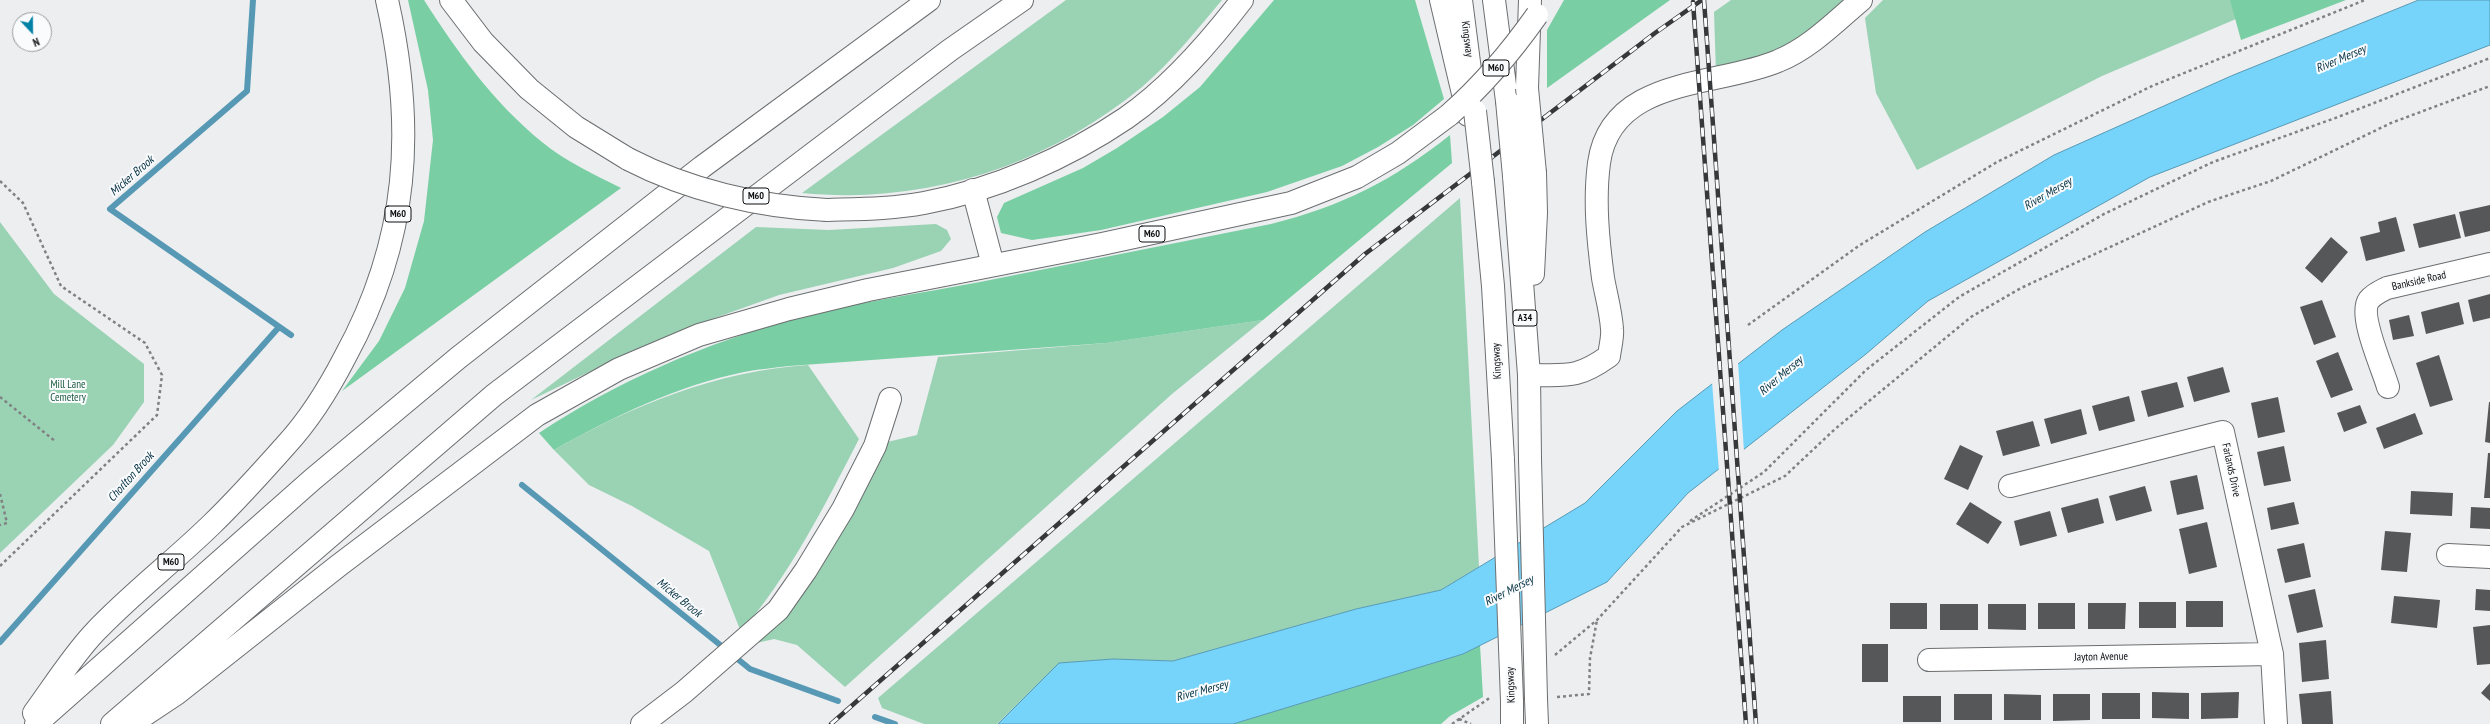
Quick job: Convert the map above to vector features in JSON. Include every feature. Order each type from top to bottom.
[{"type":"main road","name":"M60","points":[[26,724],[94,633],[211,525],[288,444],[319,402],[355,340],[381,279],[393,239],[400,206],[404,125],[396,41],[387,0]]},
{"type":"main road","name":"M60","points":[[450,0],[483,42],[529,89],[576,127],[628,159],[652,172],[737,198],[768,205],[827,210],[882,208],[924,203],[972,190],[1051,160],[1126,118],[1175,76],[1242,0]]},
{"type":"main road","points":[[36,724],[313,479],[458,358],[702,168],[930,0]]},
{"type":"main road","name":"M60","points":[[112,724],[494,395],[944,54],[1022,0]]},
{"type":"main road","points":[[1441,0],[1471,113]]},
{"type":"main road","name":"Kingsway","points":[[1461,0],[1471,113],[1485,206],[1503,460],[1503,698],[1512,724]]},
{"type":"main road","name":"A34","points":[[1494,0],[1507,101],[1524,175],[1537,724]]},
{"type":"main road","points":[[1524,175],[1527,43],[1530,0]]},
{"type":"main road","name":"M60","points":[[132,724],[176,694],[338,566],[537,415],[619,369],[699,335],[868,290],[1255,212],[1291,203],[1358,177],[1414,142],[1476,91],[1520,39],[1545,0]]},
{"type":"main road","points":[[1529,371],[1577,374],[1591,369],[1609,356],[1612,330],[1603,277],[1596,186],[1602,146],[1609,131],[1646,98],[1674,87],[1756,69],[1796,53],[1861,0]]},
{"type":"main road","points":[[972,190],[993,265]]},
{"type":"main road","name":"Bankside Road","points":[[2388,387],[2366,317],[2368,301],[2387,288],[2490,264]]},
{"type":"main road","points":[[642,724],[684,692],[778,610],[806,570],[843,509],[875,446],[890,399]]},
{"type":"main road","name":"Farlands Drive","points":[[2010,486],[2223,432],[2272,654],[2276,724]]},
{"type":"main road","points":[[2448,555],[2490,557]]},
{"type":"main road","name":"Jayton Avenue","points":[[1929,660],[2272,654]]},
{"type":"path","points":[[1748,325],[1860,245],[1997,162],[2152,86],[2365,0]]},
{"type":"path","points":[[1554,656],[1597,620],[1682,527],[1764,472],[1866,370],[1959,297],[2104,214],[2213,162],[2338,117],[2490,58]]},
{"type":"path","points":[[1682,527],[1786,476],[1835,429],[1918,358],[1971,317],[2021,288],[2208,202],[2271,181],[2391,123],[2490,86]]},
{"type":"path","points":[[0,181],[23,203],[61,286],[145,343],[162,375],[157,415],[0,566]]},
{"type":"path","points":[[0,397],[55,442]]},
{"type":"path","points":[[0,494],[7,524],[0,525]]},
{"type":"path","points":[[1561,697],[1589,694],[1590,658],[1597,620]]},
{"type":"path","points":[[1452,724],[1458,718],[1503,698]]},
{"type":"path","points":[[1458,718],[1471,724]]},
{"type":"green space","points":[[408,0],[424,0],[477,76],[524,127],[560,155],[621,188],[342,391],[379,341],[405,288],[424,221],[433,140],[428,90]]},
{"type":"green space","points":[[1066,0],[1222,0],[1174,56],[1142,87],[1105,115],[1066,139],[1025,158],[982,174],[939,186],[894,193],[848,195],[802,193]]},
{"type":"green space","points":[[1274,0],[1415,0],[1444,99],[1413,125],[1378,147],[1342,166],[1267,192],[1101,230],[1032,240],[1001,233],[997,217],[1004,203],[1083,168],[1117,148],[1163,117],[1200,87]]},
{"type":"green space","points":[[1564,0],[1670,0],[1547,88],[1547,30]]},
{"type":"green space","points":[[1731,0],[1849,0],[1807,36],[1776,54],[1716,72],[1714,12]]},
{"type":"green space","points":[[1883,0],[2231,0],[2236,19],[2102,76],[1917,170],[1876,93],[1865,18]]},
{"type":"green space","points":[[2230,0],[2346,0],[2241,40]]},
{"type":"green space","points":[[1450,135],[1452,163],[1263,320],[1106,343],[789,366],[755,370],[695,385],[671,394],[622,414],[554,450],[539,433],[568,414],[599,397],[662,366],[728,340],[795,319],[864,303],[1016,275],[1271,224],[1297,217],[1344,200],[1387,179],[1408,166]]},
{"type":"green space","points":[[1460,198],[1479,567],[1441,590],[1356,609],[1173,661],[1113,659],[1059,663],[997,724],[924,724],[882,708],[878,698]]},
{"type":"green space","name":"Mill Lane Cemetery","points":[[0,222],[54,294],[144,364],[144,402],[113,445],[0,553]]},
{"type":"green space","points":[[936,224],[947,230],[951,239],[941,251],[893,268],[779,295],[715,318],[635,350],[531,400],[756,227],[829,230]]},
{"type":"green space","points":[[1263,320],[1172,394],[845,687],[797,645],[774,639],[748,645],[883,443],[917,435],[938,357],[1106,343]]},
{"type":"green space","points":[[808,365],[859,439],[833,490],[791,563],[759,610],[741,632],[709,551],[632,506],[589,485],[554,450],[614,419],[676,393],[741,374]]},
{"type":"green space","points":[[1480,645],[1483,697],[1450,716],[1441,724],[1233,724],[1463,654]]},
{"type":"water","name":"River Mersey","points":[[2419,0],[2490,0],[2490,45],[2150,177],[1928,301],[1866,354],[1688,493],[1607,582],[1463,654],[1233,724],[998,724],[1059,663],[1113,659],[1173,661],[1356,609],[1441,590],[1585,503],[1677,411],[1782,330],[1925,232],[2054,155],[2231,76]]},
{"type":"pier","points":[[1738,362],[1744,451],[1719,471],[1712,382]]},
{"type":"building","points":[[2490,205],[2490,231],[2465,237],[2459,212]]},
{"type":"building","points":[[2455,214],[2461,238],[2419,248],[2413,224]]},
{"type":"building","points":[[2396,217],[2405,251],[2366,261],[2360,237],[2380,232],[2378,222]]},
{"type":"building","points":[[2331,237],[2348,252],[2322,283],[2305,268]]},
{"type":"building","points":[[2490,294],[2490,318],[2473,322],[2468,300]]},
{"type":"building","points":[[2322,300],[2336,337],[2314,345],[2300,307]]},
{"type":"building","points":[[2459,302],[2464,324],[2426,334],[2421,312]]},
{"type":"building","points":[[2409,315],[2414,336],[2393,340],[2389,320]]},
{"type":"building","points":[[2338,352],[2353,390],[2331,398],[2316,361]]},
{"type":"building","points":[[2439,355],[2453,400],[2430,407],[2416,363]]},
{"type":"building","points":[[2223,367],[2230,392],[2194,402],[2187,377]]},
{"type":"building","points":[[2177,382],[2184,407],[2148,417],[2141,391]]},
{"type":"building","points":[[2129,396],[2135,421],[2099,431],[2092,406]]},
{"type":"building","points":[[2278,397],[2285,432],[2258,438],[2251,403]]},
{"type":"building","points":[[2490,402],[2490,443],[2485,442]]},
{"type":"building","points":[[2360,405],[2367,423],[2344,432],[2337,413]]},
{"type":"building","points":[[2081,409],[2087,434],[2051,444],[2044,419]]},
{"type":"building","points":[[2415,413],[2423,434],[2384,449],[2376,428]]},
{"type":"building","points":[[2033,421],[2040,446],[2003,456],[1996,431]]},
{"type":"building","points":[[1960,445],[1983,456],[1968,490],[1944,479]]},
{"type":"building","points":[[2284,446],[2291,481],[2264,486],[2257,452]]},
{"type":"building","points":[[2488,453],[2490,453],[2490,498],[2484,498]]},
{"type":"building","points":[[2197,475],[2204,509],[2177,515],[2170,481]]},
{"type":"building","points":[[2145,486],[2152,511],[2116,521],[2109,496]]},
{"type":"building","points":[[2411,491],[2453,493],[2452,516],[2410,514]]},
{"type":"building","points":[[2098,498],[2104,523],[2068,533],[2061,508]]},
{"type":"building","points":[[1970,502],[2002,522],[1988,544],[1956,524]]},
{"type":"building","points":[[2294,502],[2299,524],[2271,530],[2267,508]]},
{"type":"building","points":[[2471,507],[2490,508],[2490,529],[2470,528]]},
{"type":"building","points":[[2050,511],[2057,536],[2020,546],[2014,521]]},
{"type":"building","points":[[2207,522],[2217,567],[2189,574],[2179,529]]},
{"type":"building","points":[[2385,531],[2411,533],[2407,572],[2381,570]]},
{"type":"building","points":[[2304,543],[2311,577],[2285,583],[2277,549]]},
{"type":"building","points":[[2315,589],[2323,627],[2297,633],[2288,595]]},
{"type":"building","points":[[2476,589],[2490,590],[2490,611],[2475,610]]},
{"type":"building","points":[[2394,596],[2440,600],[2437,628],[2391,623]]},
{"type":"building","points":[[2186,601],[2223,601],[2223,627],[2186,627]]},
{"type":"building","points":[[2139,602],[2176,602],[2176,628],[2139,628]]},
{"type":"building","points":[[1890,603],[1927,603],[1927,629],[1890,629]]},
{"type":"building","points":[[2038,603],[2075,603],[2075,629],[2038,629]]},
{"type":"building","points":[[2088,603],[2126,603],[2125,629],[2088,629]]},
{"type":"building","points":[[1940,604],[1978,604],[1978,630],[1940,630]]},
{"type":"building","points":[[1988,604],[2026,604],[2026,630],[1988,629]]},
{"type":"building","points":[[2490,625],[2490,664],[2477,665],[2473,627]]},
{"type":"building","points":[[2326,640],[2329,679],[2302,682],[2299,643]]},
{"type":"building","points":[[1862,644],[1888,644],[1888,682],[1862,682]]},
{"type":"building","points":[[2490,683],[2490,701],[2481,693]]},
{"type":"building","points":[[2331,691],[2333,724],[2302,724],[2299,694]]},
{"type":"building","points":[[2152,692],[2189,693],[2189,719],[2152,718]]},
{"type":"building","points":[[2239,692],[2238,718],[2201,719],[2201,693]]},
{"type":"building","points":[[2102,693],[2140,693],[2140,719],[2102,719]]},
{"type":"building","points":[[1954,694],[1992,694],[1992,720],[1954,720]]},
{"type":"building","points":[[2004,694],[2041,695],[2041,720],[2004,720]]},
{"type":"building","points":[[2053,694],[2090,694],[2090,720],[2053,721]]},
{"type":"building","points":[[1903,696],[1941,696],[1941,722],[1903,722]]},
{"type":"waterway","name":"Micker Brook","points":[[253,0],[247,91],[110,209],[291,335]]},
{"type":"waterway","name":"Chorlton Brook","points":[[0,642],[279,327]]},
{"type":"waterway","name":"Micker Brook","points":[[522,485],[750,669],[838,701]]},
{"type":"waterway","name":"Micker Brook","points":[[875,717],[895,724]]},
{"type":"railway","points":[[831,724],[1365,254],[1655,33],[1702,0]]},
{"type":"railway","points":[[1704,0],[1756,724]]},
{"type":"railway","points":[[1693,2],[1746,724]]}]
